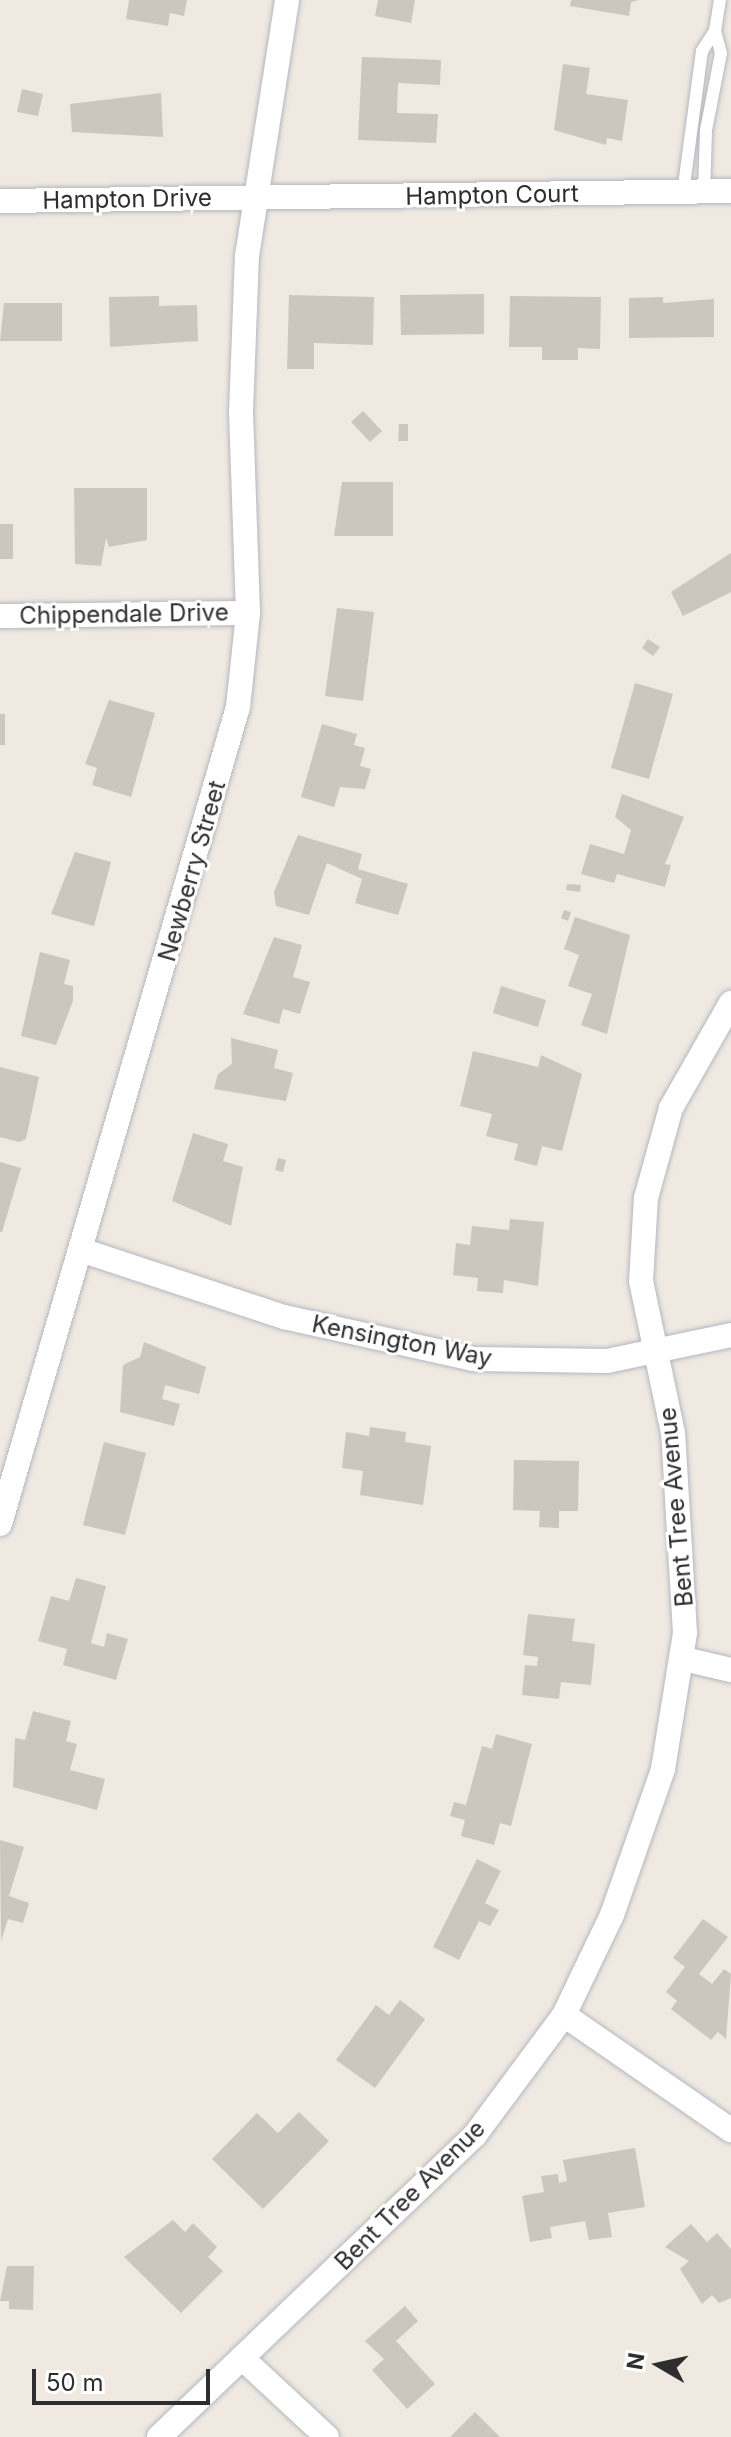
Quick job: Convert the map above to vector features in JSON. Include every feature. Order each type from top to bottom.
[{"type":"street","name":"Newberry Street","points":[[0,1524],[238,707],[248,613],[241,412],[253,198],[287,0]]},
{"type":"street","name":"Hampton Court","points":[[253,198],[731,191]]},
{"type":"street","name":"Hampton Drive","points":[[0,201],[253,198]]},
{"type":"street","name":"Chippendale Drive","points":[[0,616],[248,613]]},
{"type":"street","name":"Bent Tree Avenue","points":[[159,2437],[475,2135],[564,2015],[644,1829],[684,1659],[682,1510],[657,1351],[641,1281],[652,1168],[671,1108],[731,1003]]},
{"type":"street","name":"Kensington Way","points":[[81,1250],[284,1317],[440,1354],[564,1364],[657,1351],[731,1335]]},
{"type":"street","points":[[684,1659],[731,1670]]},
{"type":"street","points":[[564,2015],[731,2130]]},
{"type":"street","points":[[242,2358],[327,2437]]},
{"type":"lane","points":[[694,193],[702,51],[715,31],[720,0]]},
{"type":"lane","points":[[694,193],[721,53],[715,31]]},
{"type":"building","points":[[129,0],[187,0],[184,16],[170,13],[168,26],[126,19]]},
{"type":"building","points":[[378,0],[415,0],[411,23],[375,16]]},
{"type":"building","points":[[571,0],[639,0],[631,2],[629,16],[570,6]]},
{"type":"building","points":[[362,57],[441,60],[440,85],[398,83],[397,113],[438,114],[436,143],[358,140]]},
{"type":"building","points":[[563,64],[590,68],[586,94],[628,100],[622,141],[607,138],[606,145],[554,130]]},
{"type":"building","points":[[22,89],[43,94],[38,116],[17,112]]},
{"type":"building","points":[[161,93],[163,137],[72,132],[70,104]]},
{"type":"building","points":[[484,294],[484,334],[401,335],[400,295]]},
{"type":"building","points":[[289,295],[374,297],[373,345],[314,343],[314,369],[287,369]]},
{"type":"building","points":[[159,296],[159,306],[197,305],[198,341],[110,347],[109,297]]},
{"type":"building","points":[[510,296],[601,297],[600,349],[578,348],[578,360],[542,360],[542,347],[509,347]]},
{"type":"building","points":[[663,297],[663,303],[714,299],[714,337],[629,338],[629,298]]},
{"type":"building","points":[[4,303],[62,303],[62,341],[0,341]]},
{"type":"building","points":[[363,411],[382,431],[370,442],[351,422]]},
{"type":"building","points":[[399,424],[408,424],[408,441],[398,441]]},
{"type":"building","points":[[342,482],[393,482],[393,536],[334,536]]},
{"type":"building","points":[[74,488],[147,488],[147,540],[109,547],[106,538],[101,566],[75,564]]},
{"type":"building","points":[[0,524],[13,524],[13,559],[0,559]]},
{"type":"building","points":[[731,553],[731,592],[683,616],[671,592]]},
{"type":"building","points":[[337,608],[374,612],[363,701],[325,696]]},
{"type":"building","points":[[648,639],[660,647],[653,656],[642,648]]},
{"type":"building","points":[[635,683],[673,694],[649,779],[611,768]]},
{"type":"building","points":[[109,700],[155,713],[131,797],[92,785],[97,768],[85,764]]},
{"type":"building","points":[[0,714],[5,714],[5,745],[0,745]]},
{"type":"building","points":[[322,724],[357,734],[354,745],[365,748],[360,766],[371,769],[365,789],[340,787],[334,807],[301,797]]},
{"type":"building","points":[[622,794],[684,817],[665,864],[671,865],[665,887],[617,874],[614,883],[581,874],[590,844],[624,854],[631,830],[615,817]]},
{"type":"building","points":[[298,835],[362,854],[358,869],[408,884],[398,915],[355,903],[362,879],[327,863],[309,915],[276,906],[274,892]]},
{"type":"building","points":[[75,852],[111,862],[94,926],[51,914]]},
{"type":"building","points":[[567,884],[581,885],[580,892],[566,890]]},
{"type":"building","points":[[564,910],[571,912],[568,921],[561,918]]},
{"type":"building","points":[[575,917],[630,935],[607,1034],[581,1025],[592,994],[568,986],[579,955],[564,949]]},
{"type":"building","points":[[274,937],[302,945],[293,977],[310,982],[300,1014],[283,1009],[279,1024],[243,1014]]},
{"type":"building","points":[[40,952],[70,960],[64,984],[73,986],[73,1001],[56,1045],[21,1036]]},
{"type":"building","points":[[501,986],[546,1000],[538,1027],[493,1013]]},
{"type":"building","points":[[231,1038],[278,1050],[274,1068],[293,1073],[286,1101],[214,1089],[218,1074],[232,1064]]},
{"type":"building","points":[[473,1051],[538,1067],[541,1055],[582,1074],[562,1151],[542,1146],[537,1166],[514,1160],[518,1144],[486,1136],[492,1114],[460,1106]]},
{"type":"building","points":[[0,1067],[39,1077],[26,1139],[19,1142],[0,1137]]},
{"type":"building","points":[[193,1133],[228,1144],[223,1161],[243,1167],[231,1226],[172,1201]]},
{"type":"building","points":[[278,1158],[286,1160],[283,1172],[275,1170]]},
{"type":"building","points":[[0,1162],[21,1168],[2,1232],[0,1232]]},
{"type":"building","points":[[510,1219],[544,1222],[538,1286],[504,1280],[503,1293],[477,1291],[478,1278],[453,1275],[456,1243],[470,1245],[472,1226],[509,1230]]},
{"type":"building","points":[[144,1342],[206,1367],[199,1394],[165,1385],[162,1399],[180,1404],[174,1426],[120,1412],[123,1365],[140,1357]]},
{"type":"building","points":[[370,1427],[406,1432],[405,1442],[431,1446],[423,1505],[360,1495],[363,1471],[342,1468],[346,1432],[369,1436]]},
{"type":"building","points":[[104,1442],[146,1453],[125,1535],[83,1525]]},
{"type":"building","points":[[514,1460],[579,1461],[578,1511],[559,1511],[559,1528],[539,1527],[540,1511],[513,1510]]},
{"type":"building","points":[[76,1578],[106,1586],[91,1643],[104,1647],[107,1633],[128,1639],[116,1680],[63,1665],[67,1649],[38,1641],[51,1596],[69,1601]]},
{"type":"building","points":[[528,1614],[575,1619],[572,1641],[595,1644],[591,1685],[561,1682],[559,1699],[522,1695],[525,1665],[537,1666],[538,1657],[523,1655]]},
{"type":"building","points":[[33,1711],[71,1721],[66,1741],[77,1744],[70,1770],[105,1779],[97,1810],[13,1787],[15,1738],[25,1740]]},
{"type":"building","points":[[496,1734],[532,1744],[511,1826],[500,1823],[494,1845],[461,1836],[465,1820],[450,1816],[454,1802],[466,1805],[482,1746],[492,1749]]},
{"type":"building","points":[[0,1840],[24,1847],[9,1896],[29,1903],[23,1923],[8,1919],[1,1941]]},
{"type":"building","points":[[477,1859],[501,1871],[485,1903],[499,1910],[490,1926],[479,1921],[459,1960],[433,1947]]},
{"type":"building","points":[[703,1919],[728,1937],[699,1974],[712,1984],[724,1969],[731,1974],[726,2039],[718,2032],[711,2040],[671,2009],[677,2001],[666,1992],[685,1967],[673,1958]]},
{"type":"building","points":[[400,2000],[425,2019],[375,2088],[336,2060],[376,2005],[389,2015]]},
{"type":"building","points":[[299,2112],[329,2141],[263,2209],[212,2159],[257,2113],[278,2133]]},
{"type":"building","points":[[635,2148],[645,2207],[608,2213],[612,2237],[589,2240],[585,2221],[550,2227],[552,2238],[530,2242],[522,2196],[544,2192],[541,2176],[558,2174],[559,2183],[567,2181],[563,2160]]},
{"type":"building","points":[[173,2220],[185,2232],[193,2223],[217,2247],[208,2257],[223,2271],[181,2313],[124,2257]]},
{"type":"building","points":[[691,2224],[707,2242],[717,2233],[731,2249],[731,2298],[719,2303],[712,2295],[702,2304],[680,2269],[689,2261],[665,2247]]},
{"type":"building","points":[[7,2266],[34,2266],[33,2310],[9,2309],[9,2301],[0,2301]]},
{"type":"building","points":[[405,2306],[418,2321],[396,2341],[435,2384],[407,2409],[372,2370],[384,2359],[365,2341]]},
{"type":"building","points":[[475,2412],[500,2437],[450,2437]]}]
